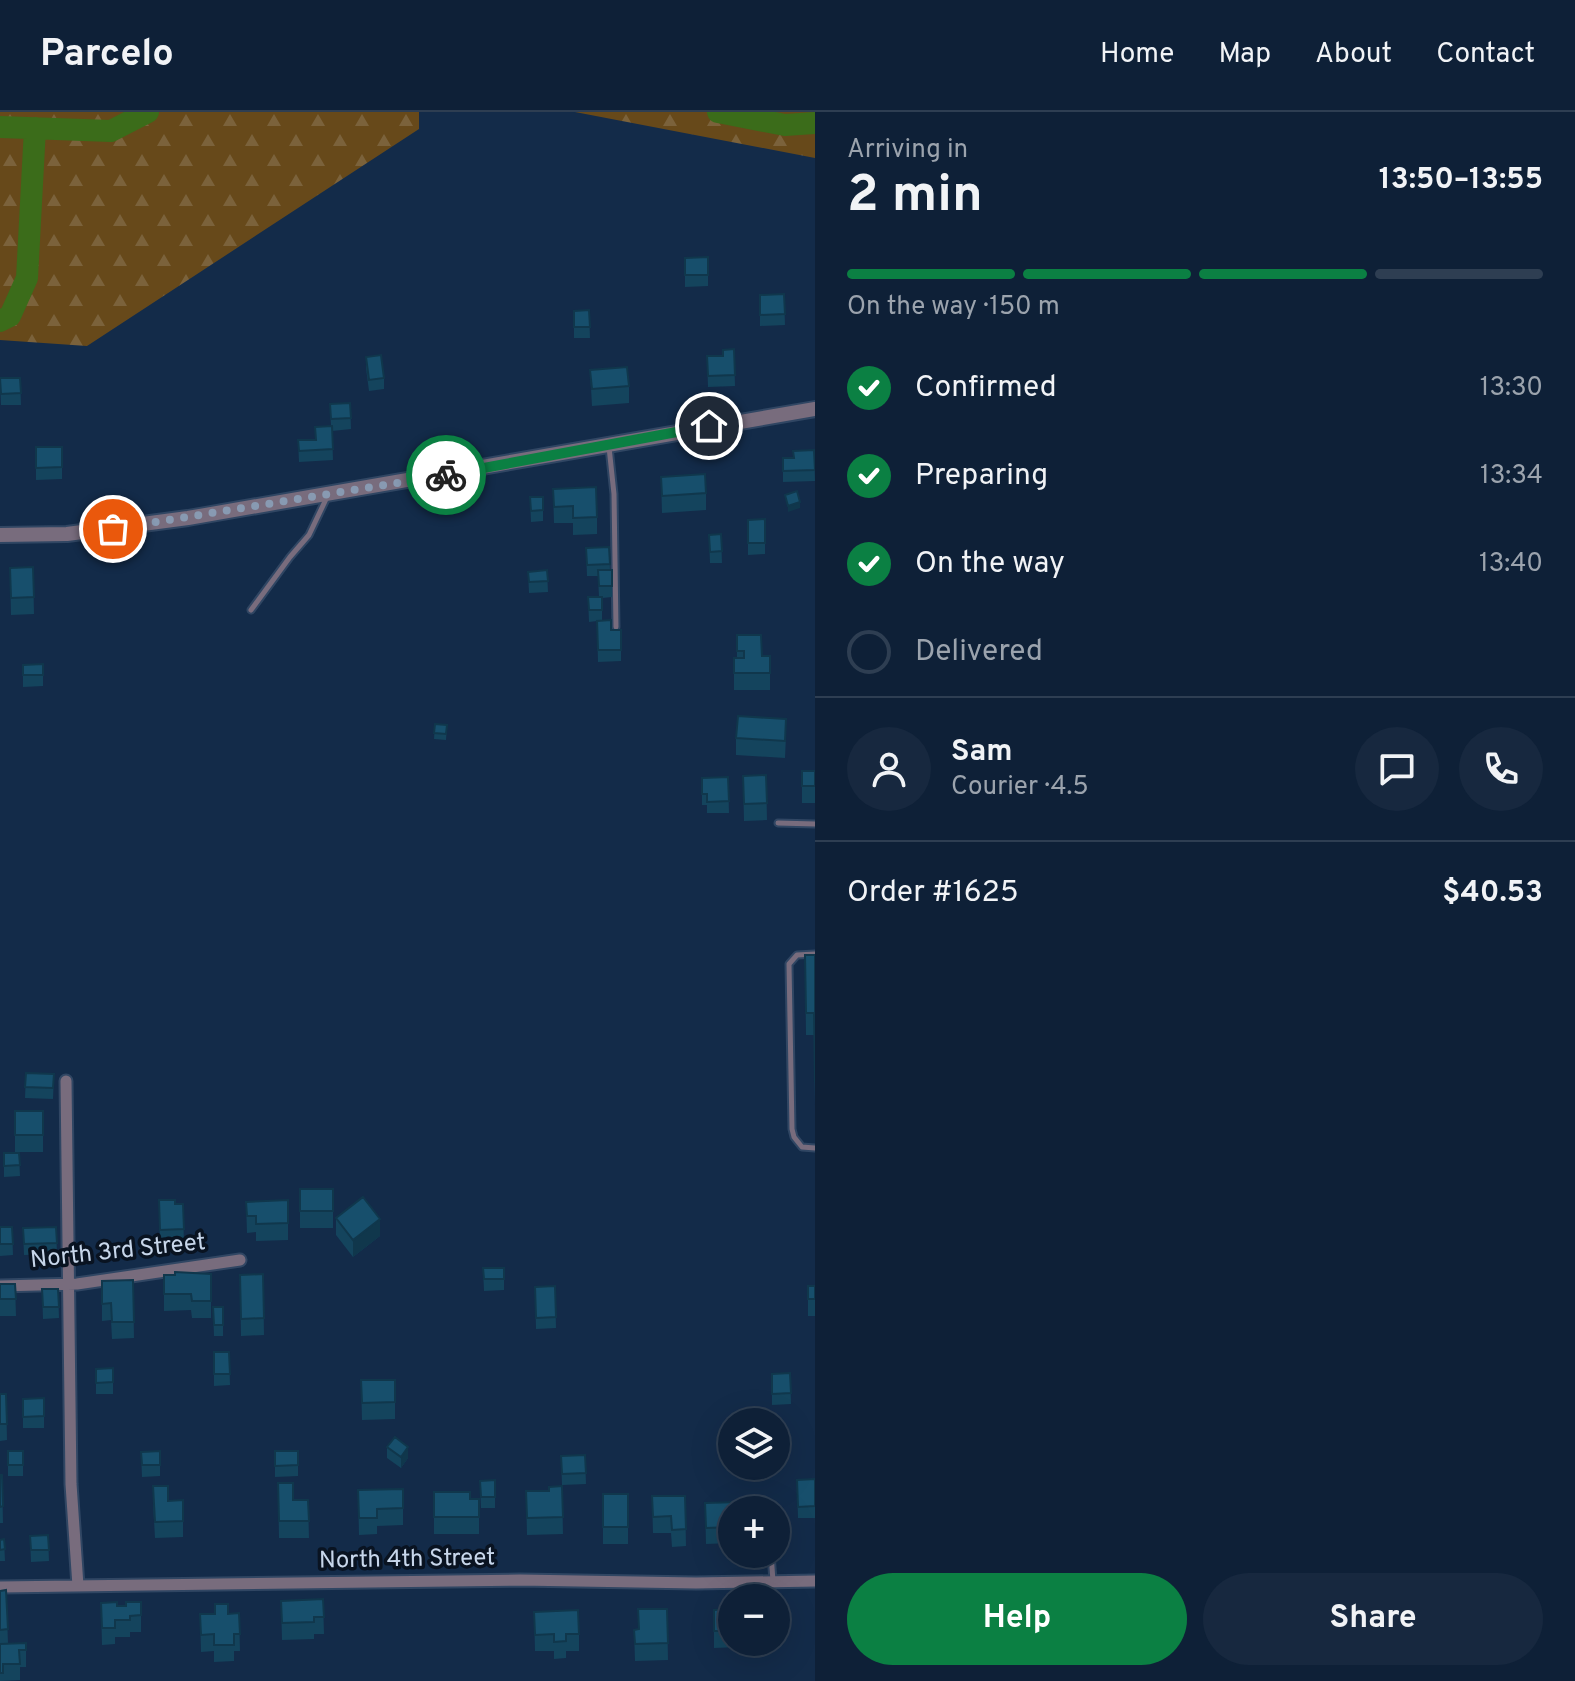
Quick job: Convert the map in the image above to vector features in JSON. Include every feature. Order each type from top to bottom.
[{"type":"street","points":[[0,535],[86,532],[328,494],[815,409]]},
{"type":"street","points":[[66,1081],[71,1484],[78,1586]]},
{"type":"street","name":"North 3rd Street","points":[[0,1286],[67,1284],[240,1260]]},
{"type":"street","name":"North 4th Street","points":[[0,1587],[520,1580],[815,1581]]},
{"type":"lane","points":[[609,446],[614,494],[616,627]]},
{"type":"lane","points":[[251,610],[309,535],[328,494]]},
{"type":"lane","points":[[778,823],[815,824]]},
{"type":"lane","points":[[815,954],[797,955],[789,964],[792,1129],[802,1147],[815,1148]]},
{"type":"lane","points":[[772,1568],[773,1582]]},
{"type":"green space","points":[[0,112],[419,112],[419,129],[87,346],[0,340]]},
{"type":"green space","points":[[575,112],[815,112],[815,158]]},
{"type":"building","points":[[708,257],[708,275],[685,275],[685,258]]},
{"type":"building","points":[[784,294],[785,314],[760,315],[760,295]]},
{"type":"building","points":[[589,310],[590,327],[574,327],[574,311]]},
{"type":"building","points":[[734,349],[735,375],[708,376],[707,356],[723,356],[723,350]]},
{"type":"building","points":[[381,355],[384,378],[369,380],[366,357]]},
{"type":"building","points":[[627,367],[629,386],[592,389],[590,370]]},
{"type":"building","points":[[0,378],[20,378],[21,393],[1,394]]},
{"type":"building","points":[[350,403],[351,418],[331,419],[330,404]]},
{"type":"building","points":[[332,426],[333,449],[299,451],[298,440],[316,440],[315,427]]},
{"type":"building","points":[[36,447],[62,447],[62,467],[36,468]]},
{"type":"building","points":[[814,450],[815,470],[783,471],[783,458],[794,458],[793,451]]},
{"type":"building","points":[[705,474],[706,493],[662,496],[661,477]]},
{"type":"building","points":[[596,487],[597,517],[573,518],[573,506],[554,507],[553,489]]},
{"type":"building","points":[[797,491],[800,502],[788,506],[785,495]]},
{"type":"building","points":[[530,497],[543,497],[543,510],[531,511]]},
{"type":"building","points":[[765,519],[765,543],[748,543],[748,520]]},
{"type":"building","points":[[721,534],[722,551],[710,552],[709,535]]},
{"type":"building","points":[[609,547],[610,564],[587,565],[586,548]]},
{"type":"building","points":[[33,567],[34,597],[11,598],[10,568]]},
{"type":"building","points":[[547,570],[548,581],[529,582],[528,572]]},
{"type":"building","points":[[598,570],[612,570],[612,586],[599,586]]},
{"type":"building","points":[[588,597],[602,597],[602,610],[589,610]]},
{"type":"building","points":[[611,620],[611,630],[621,630],[621,650],[598,650],[597,621]]},
{"type":"building","points":[[737,635],[761,635],[762,656],[770,656],[770,673],[734,673],[734,658],[744,658],[744,651],[737,651]]},
{"type":"building","points":[[43,664],[43,675],[23,675],[23,665]]},
{"type":"building","points":[[738,716],[786,719],[785,741],[736,738]]},
{"type":"building","points":[[435,724],[447,725],[446,734],[434,733]]},
{"type":"building","points":[[802,771],[815,771],[815,786],[802,786]]},
{"type":"building","points":[[766,775],[767,803],[744,804],[743,776]]},
{"type":"building","points":[[728,777],[729,801],[707,802],[707,794],[702,794],[702,778]]},
{"type":"building","points":[[805,955],[815,955],[815,1082],[814,1013],[806,1013]]},
{"type":"building","points":[[26,1073],[54,1074],[53,1088],[25,1087]]},
{"type":"building","points":[[15,1111],[43,1111],[43,1135],[15,1135]]},
{"type":"building","points":[[4,1153],[19,1153],[20,1165],[4,1166]]},
{"type":"building","points":[[300,1189],[333,1189],[333,1211],[300,1211]]},
{"type":"building","points":[[363,1197],[380,1219],[353,1240],[336,1218]]},
{"type":"building","points":[[159,1200],[175,1200],[175,1204],[183,1204],[184,1229],[160,1230]]},
{"type":"building","points":[[288,1200],[288,1223],[256,1224],[256,1216],[247,1216],[246,1202]]},
{"type":"building","points":[[0,1227],[12,1227],[13,1244],[0,1244]]},
{"type":"building","points":[[56,1227],[57,1243],[24,1244],[23,1228]]},
{"type":"building","points":[[483,1268],[504,1268],[504,1279],[484,1279]]},
{"type":"building","points":[[175,1272],[211,1274],[211,1301],[192,1301],[191,1294],[164,1294],[164,1275],[175,1275]]},
{"type":"building","points":[[263,1274],[264,1318],[241,1319],[240,1275]]},
{"type":"building","points":[[133,1280],[134,1322],[112,1322],[111,1303],[102,1304],[102,1281]]},
{"type":"building","points":[[0,1284],[15,1284],[16,1299],[0,1299]]},
{"type":"building","points":[[555,1286],[556,1317],[536,1318],[535,1287]]},
{"type":"building","points":[[808,1286],[815,1286],[815,1299],[808,1299]]},
{"type":"building","points":[[42,1289],[58,1289],[59,1307],[43,1307]]},
{"type":"building","points":[[213,1307],[223,1307],[223,1325],[214,1325]]},
{"type":"building","points":[[214,1352],[229,1352],[230,1374],[214,1374]]},
{"type":"building","points":[[113,1368],[113,1382],[96,1383],[96,1369]]},
{"type":"building","points":[[790,1373],[791,1393],[772,1394],[772,1374]]},
{"type":"building","points":[[361,1380],[395,1380],[395,1402],[362,1403]]},
{"type":"building","points":[[0,1394],[6,1394],[7,1424],[0,1424]]},
{"type":"building","points":[[44,1398],[44,1416],[23,1417],[23,1399]]},
{"type":"building","points":[[395,1437],[408,1447],[401,1457],[387,1447]]},
{"type":"building","points":[[8,1451],[23,1451],[23,1465],[8,1465]]},
{"type":"building","points":[[160,1451],[160,1465],[142,1465],[141,1452]]},
{"type":"building","points":[[275,1451],[298,1451],[298,1465],[275,1466]]},
{"type":"building","points":[[585,1455],[586,1473],[562,1474],[561,1456]]},
{"type":"building","points":[[0,1475],[3,1506],[0,1507]]},
{"type":"building","points":[[815,1479],[815,1506],[798,1507],[797,1480]]},
{"type":"building","points":[[495,1480],[495,1497],[481,1497],[480,1481]]},
{"type":"building","points":[[278,1483],[293,1483],[293,1500],[308,1500],[309,1521],[279,1521]]},
{"type":"building","points":[[153,1486],[168,1486],[168,1501],[183,1500],[183,1521],[155,1522]]},
{"type":"building","points":[[562,1486],[563,1517],[527,1518],[526,1491],[549,1491],[549,1487]]},
{"type":"building","points":[[403,1489],[403,1508],[377,1509],[377,1518],[359,1518],[358,1490]]},
{"type":"building","points":[[434,1492],[470,1492],[470,1499],[479,1499],[479,1517],[434,1517]]},
{"type":"building","points":[[603,1494],[628,1494],[628,1527],[603,1527]]},
{"type":"building","points":[[652,1496],[685,1496],[686,1529],[672,1530],[671,1516],[653,1517]]},
{"type":"building","points":[[705,1503],[718,1503],[718,1528],[706,1528]]},
{"type":"building","points":[[48,1535],[49,1550],[31,1550],[30,1536]]},
{"type":"building","points":[[4,1539],[5,1549],[0,1550],[0,1540]]},
{"type":"building","points":[[6,1590],[8,1629],[0,1630],[0,1591]]},
{"type":"building","points":[[323,1599],[324,1617],[314,1617],[314,1622],[282,1623],[281,1601]]},
{"type":"building","points":[[117,1602],[117,1606],[126,1606],[126,1602],[141,1602],[141,1615],[130,1616],[130,1620],[115,1620],[115,1628],[102,1628],[101,1603]]},
{"type":"building","points":[[215,1604],[228,1604],[228,1614],[239,1613],[240,1634],[234,1634],[234,1645],[214,1645],[214,1634],[201,1635],[200,1614],[215,1614]]},
{"type":"building","points":[[638,1609],[667,1609],[668,1643],[635,1644],[634,1630],[639,1629]]},
{"type":"building","points":[[578,1610],[579,1634],[566,1634],[566,1641],[554,1642],[554,1634],[535,1635],[534,1612]]},
{"type":"building","points":[[714,1610],[718,1610],[718,1631],[714,1631]]},
{"type":"building","points":[[26,1643],[26,1650],[19,1650],[20,1664],[3,1664],[3,1673],[0,1673],[0,1644]]},
{"type":"waterway","points":[[0,127],[111,131],[148,112]]},
{"type":"waterway","points":[[718,112],[785,125],[815,123]]},
{"type":"waterway","points":[[0,321],[10,316],[27,278],[35,128]]},
{"type":"way so far","points":[[113,529],[446,475]]},
{"type":"route","points":[[446,475],[709,426]]}]
